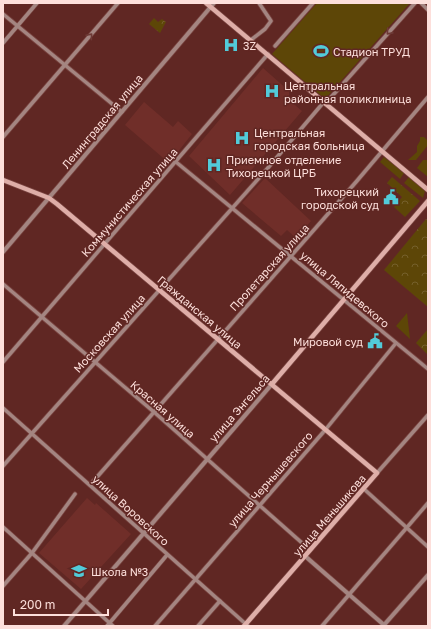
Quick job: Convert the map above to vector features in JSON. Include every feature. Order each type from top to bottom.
[{"type":"main road","points":[[206,3],[268,54],[324,104],[428,190]]},
{"type":"main road","name":"Гражданская улица","points":[[3,180],[49,198],[105,243],[377,473]]},
{"type":"main road","name":"улица Энгельса","points":[[272,384],[428,201]]},
{"type":"main road","name":"улица Меньшикова","points":[[246,625],[377,473]]},
{"type":"street","points":[[3,43],[37,3]]},
{"type":"street","points":[[3,137],[118,3]]},
{"type":"street","name":"Ленинградская улица","points":[[3,252],[214,3]]},
{"type":"street","points":[[251,40],[265,29],[271,21],[259,3]]},
{"type":"street","points":[[275,46],[313,3]]},
{"type":"street","name":"Московская улица","points":[[3,466],[415,3]]},
{"type":"street","points":[[421,3],[428,10]]},
{"type":"street","points":[[3,14],[122,112]]},
{"type":"street","name":"Коммунистическая улица","points":[[3,362],[268,54]]},
{"type":"street","name":"Пролетарская улица","points":[[90,484],[291,256],[428,97]]},
{"type":"street","name":"улица Ляпидевского","points":[[176,162],[233,207],[428,369]]},
{"type":"street","name":"Красная улица","points":[[3,284],[154,412],[310,550]]},
{"type":"street","name":"улица Чернышевского","points":[[155,626],[195,578],[326,429],[396,343]]},
{"type":"street","name":"улица Энгельса","points":[[64,626],[142,533],[272,384]]},
{"type":"street","name":"улица Воровского","points":[[3,408],[90,484],[142,533],[195,578],[246,625]]},
{"type":"street","name":"улица Меньшикова","points":[[377,473],[428,415]]},
{"type":"street","points":[[364,489],[428,547]]},
{"type":"street","points":[[3,586],[32,553],[75,494]]},
{"type":"street","points":[[322,626],[428,503]]},
{"type":"street","points":[[3,527],[86,600],[108,624],[114,626]]},
{"type":"street","points":[[108,624],[167,555]]},
{"type":"street","points":[[305,556],[384,625],[428,575]]},
{"type":"street","points":[[198,626],[220,601]]},
{"type":"shaded area","name":"Центральная городская больница","points":[[263,68],[289,91],[289,100],[302,111],[230,195],[189,156]]},
{"type":"shaded area","points":[[144,102],[173,127],[178,121],[192,134],[169,163],[125,125]]},
{"type":"shaded area","points":[[265,178],[311,221],[296,238],[287,230],[281,236],[242,203]]},
{"type":"shaded area","points":[[87,498],[95,505],[96,503],[131,534],[81,589],[39,553]]},
{"type":"green space","name":"Стадион ТРУД","points":[[317,3],[410,3],[325,99],[272,54]]},
{"type":"green space","points":[[154,18],[158,22],[162,19],[166,22],[160,33],[149,24]]},
{"type":"green space","points":[[420,137],[424,137],[428,141],[428,145],[416,160],[408,160],[417,152]]},
{"type":"green space","points":[[384,157],[404,173],[400,179],[380,162]]},
{"type":"green space","points":[[423,160],[428,160],[428,177],[417,168]]},
{"type":"green space","points":[[392,177],[420,201],[405,217],[394,207],[402,197],[387,183]]},
{"type":"green space","points":[[409,177],[425,191],[423,198],[404,183]]},
{"type":"green space","points":[[426,219],[428,221],[428,307],[384,270]]},
{"type":"green space","points":[[407,313],[410,339],[396,326]]},
{"type":"green space","points":[[428,329],[428,355],[416,343]]},
{"type":"place","name":"3Z","points":[[231,45]]},
{"type":"place","name":"Стадион ТРУД","points":[[321,51]]},
{"type":"place","name":"Центральная районная поликлиница","points":[[272,91]]},
{"type":"place","name":"Центральная городская больница","points":[[242,138]]},
{"type":"place","name":"Приемное отделение Тихорецкой ЦРБ","points":[[214,165]]},
{"type":"place","name":"Тихорецкий городской суд","points":[[391,197]]},
{"type":"place","name":"Мировой суд","points":[[375,341]]},
{"type":"place","name":"Школа №3","points":[[79,571]]}]
